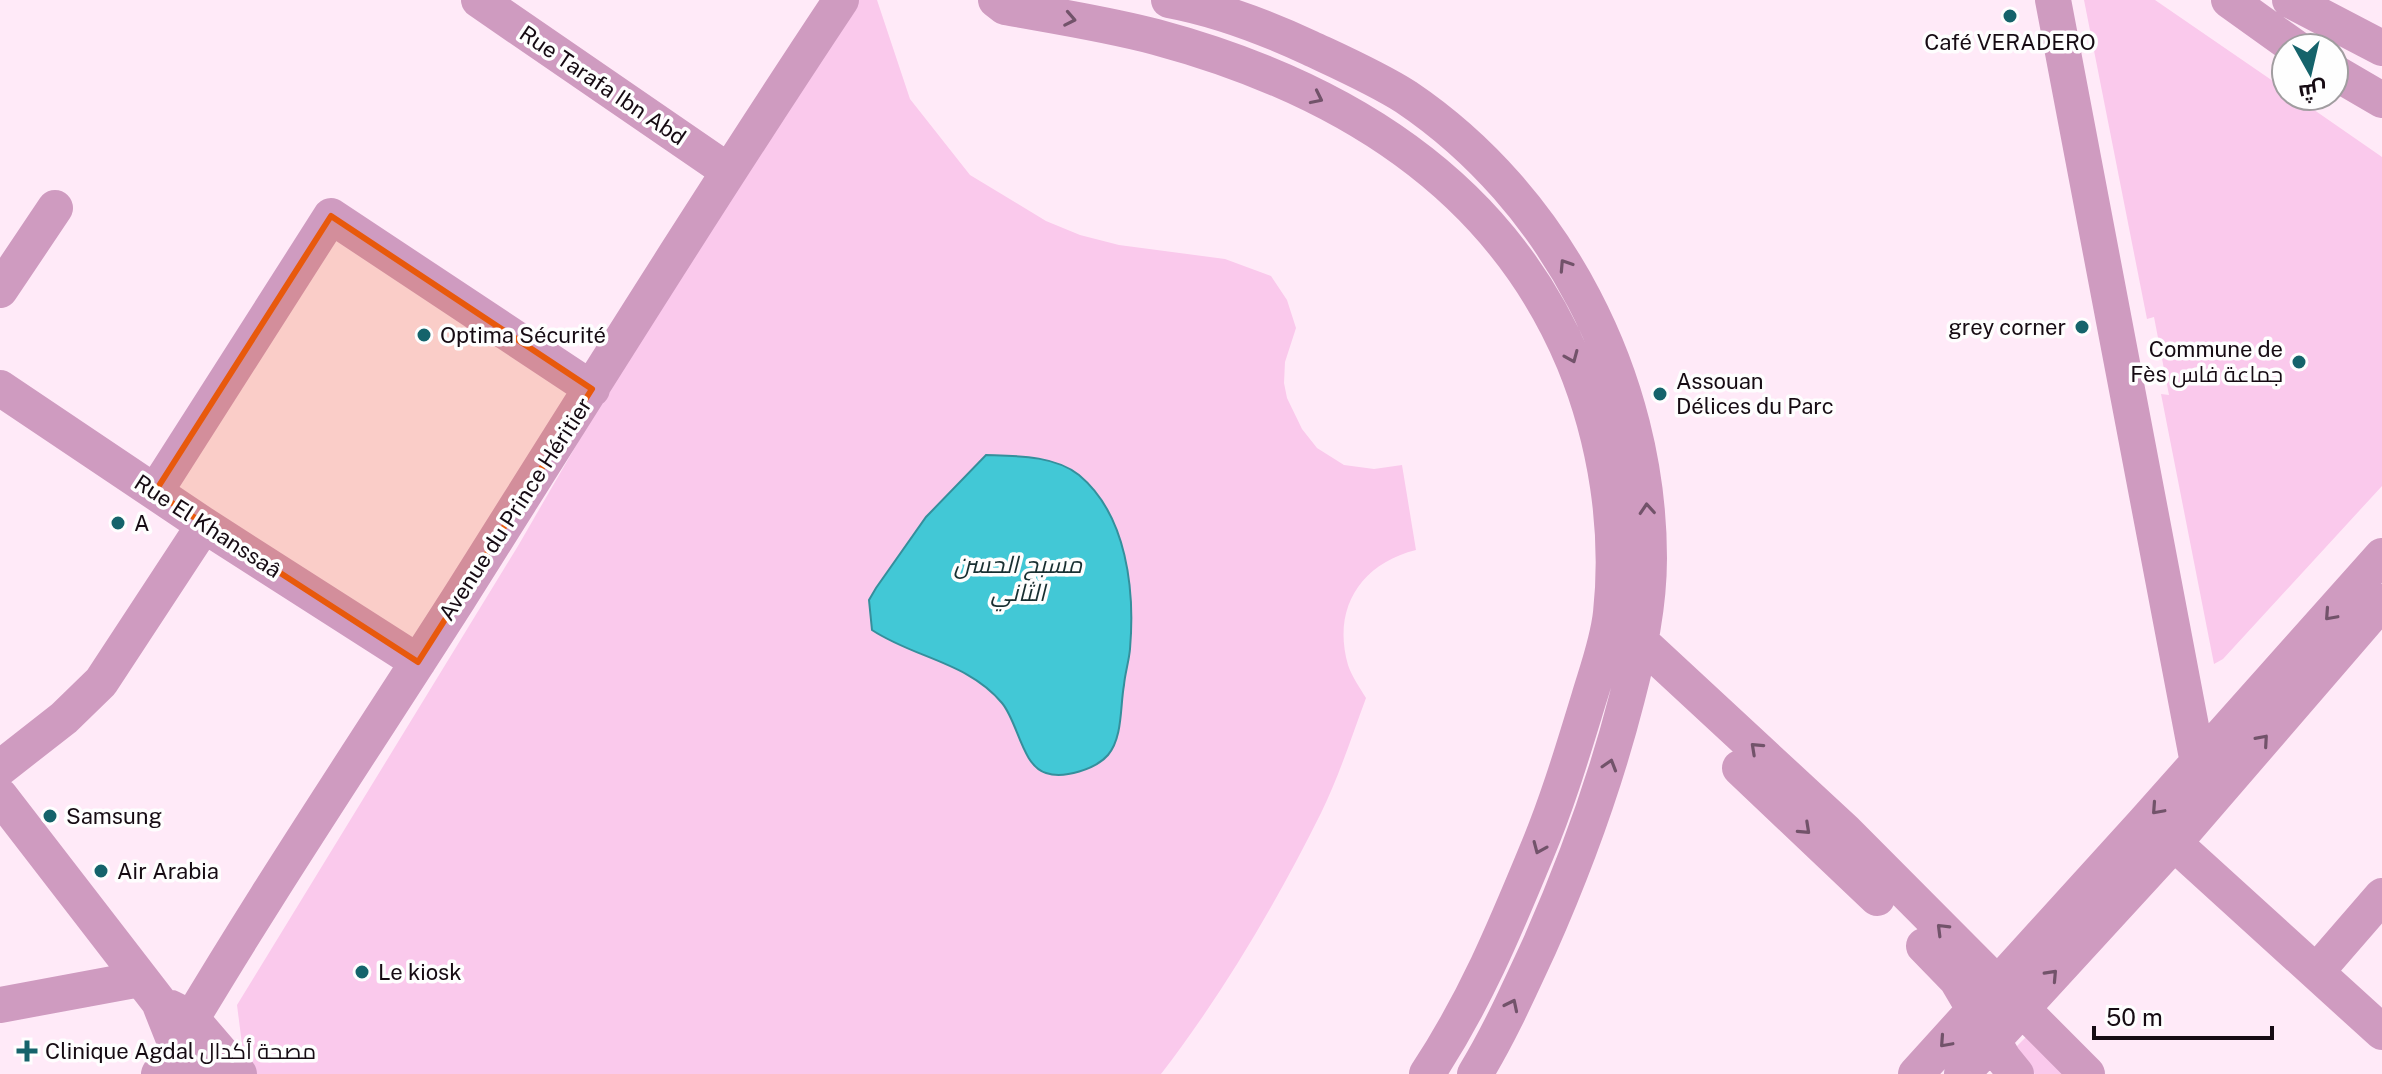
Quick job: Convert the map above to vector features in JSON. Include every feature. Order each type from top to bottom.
[{"type":"street","name":"Rue Tarafa Ibn Abd","points":[[479,0],[728,171]]},
{"type":"street","name":"Avenue du Prince Héritier","points":[[175,1046],[728,171],[841,0]]},
{"type":"street","points":[[996,0],[1005,7],[1077,19],[1170,41],[1266,74],[1369,125],[1414,155],[1450,185],[1504,244],[1538,289],[1561,332],[1591,406],[1602,452],[1613,547],[1608,627],[1555,808],[1495,953],[1460,1024],[1427,1074]]},
{"type":"street","points":[[2053,0],[2210,776]]},
{"type":"street","points":[[2229,0],[2274,32]]},
{"type":"street","points":[[2290,0],[2382,48]]},
{"type":"street","points":[[1170,41],[1177,1],[1234,17],[1349,66],[1405,96],[1444,125],[1504,183],[1573,277],[1605,341],[1635,429],[1646,496],[1649,561],[1638,656],[1613,756],[1589,827],[1493,1066]]},
{"type":"street","points":[[2350,81],[2382,100]]},
{"type":"street","points":[[0,290],[55,208]]},
{"type":"street","points":[[155,492],[331,216],[592,389]]},
{"type":"street","name":"Rue El Khanssaâ","points":[[0,388],[204,525],[418,662]]},
{"type":"street","points":[[0,768],[64,718],[101,682],[204,525]]},
{"type":"street","points":[[1916,1074],[2174,843],[2210,776],[2382,556]]},
{"type":"street","points":[[1962,1074],[1992,1040],[1997,1001],[2210,776],[2381,604]]},
{"type":"street","points":[[1608,627],[1957,980],[1997,1001],[2087,1074]]},
{"type":"street","points":[[0,796],[150,990],[175,1046],[199,1074]]},
{"type":"street","points":[[2174,843],[2382,1032]]},
{"type":"street","points":[[2317,971],[2382,896]]},
{"type":"street","points":[[0,1005],[150,990]]},
{"type":"street","points":[[1460,1024],[1493,1066]]},
{"type":"street","points":[[1992,1040],[2016,1074]]},
{"type":"street","points":[[175,1046],[239,1074]]},
{"type":"highlighted area","points":[[331,216],[592,389],[418,662],[155,492]]},
{"type":"shaded area","points":[[850,0],[877,0],[910,99],[970,175],[1046,221],[1080,235],[1119,245],[1225,259],[1271,276],[1287,300],[1296,328],[1285,362],[1284,383],[1287,398],[1302,429],[1317,448],[1344,465],[1374,469],[1402,465],[1416,550],[1380,566],[1355,592],[1348,608],[1344,645],[1348,665],[1366,698],[1328,799],[1286,880],[1227,980],[1161,1074],[256,1074],[244,1060],[237,1005],[518,546],[692,245]]},
{"type":"shaded area","points":[[2084,0],[2155,0],[2270,79],[2270,112],[2317,112],[2382,157],[2382,486],[2223,659],[2214,664],[2161,394],[2169,395],[2154,317],[2147,319]]},
{"type":"shaded area","points":[[2027,1036],[2065,1074],[2035,1074],[2012,1051]]},
{"type":"water","name":"مسبح الحسن الثاني","points":[[986,455],[1022,456],[1069,468],[1095,492],[1118,532],[1131,603],[1129,654],[1119,730],[1108,755],[1096,765],[1079,772],[1053,775],[1038,769],[1026,753],[1008,711],[988,689],[957,669],[872,630],[869,600],[876,588],[926,517]]},
{"type":"place","name":"Café VERADERO","points":[[2010,16]]},
{"type":"place","name":"grey corner","points":[[2082,327]]},
{"type":"place","name":"Optima Sécurité","points":[[424,335]]},
{"type":"place","name":"Commune de Fès جماعة فاس","points":[[2299,362]]},
{"type":"place","name":"Assouan Délices du Parc","points":[[1660,394]]},
{"type":"place","name":"A","points":[[118,523]]},
{"type":"place","name":"Samsung","points":[[50,816]]},
{"type":"place","name":"Air Arabia","points":[[101,871]]},
{"type":"place","name":"Le kiosk","points":[[362,972]]},
{"type":"place","name":"Clinique Agdal مصحة أكدال","points":[[27,1051]]}]
